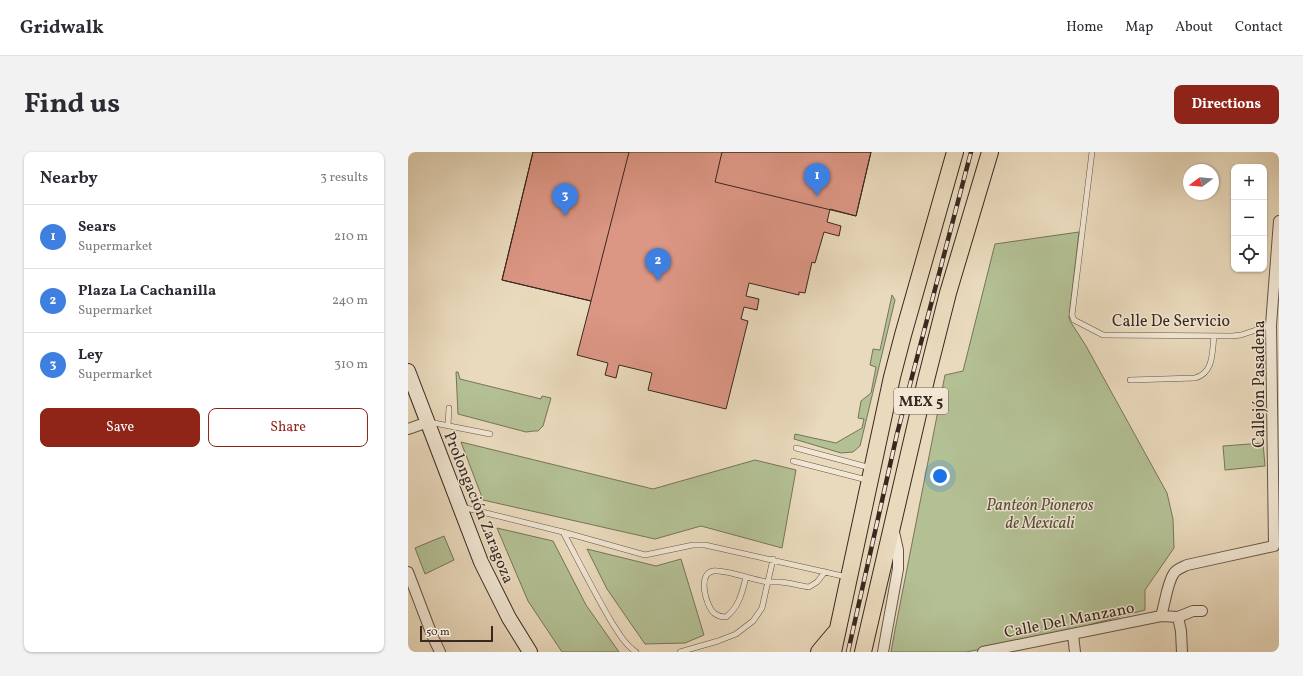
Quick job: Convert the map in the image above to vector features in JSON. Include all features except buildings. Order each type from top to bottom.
[{"type":"main road","name":"MEX 5","points":[[833,652],[848,577],[903,335],[955,152]]},
{"type":"main road","name":"MEX 5","points":[[863,652],[948,292],[990,152]]},
{"type":"main road","name":"Prolongación Zaragoza","points":[[408,371],[481,562],[509,618],[530,652]]},
{"type":"main road","points":[[819,652],[838,630]]},
{"type":"street","name":"Callejón Pasadena","points":[[1161,616],[1171,579],[1175,572],[1181,568],[1187,565],[1274,546],[1276,463],[1272,325],[1279,221]]},
{"type":"street","points":[[408,429],[428,422]]},
{"type":"street","points":[[883,652],[898,569],[898,550],[893,525]]},
{"type":"street","points":[[408,572],[440,652]]},
{"type":"street","name":"Calle Del Manzano","points":[[983,652],[1161,616],[1178,616],[1193,610],[1202,611]]},
{"type":"street","points":[[1178,616],[1181,631],[1182,652]]},
{"type":"street","points":[[1073,635],[1075,652]]},
{"type":"lane","name":"Calle De Servicio","points":[[1092,152],[1072,315],[1074,320],[1103,335],[1241,335],[1272,325]]},
{"type":"lane","points":[[1130,380],[1194,378],[1203,375],[1208,371],[1211,361],[1214,336]]},
{"type":"lane","points":[[448,425],[449,408]]},
{"type":"lane","points":[[428,422],[490,434]]},
{"type":"lane","points":[[796,448],[871,474]]},
{"type":"lane","points":[[793,461],[871,474]]},
{"type":"lane","points":[[460,507],[563,532],[645,555],[693,545],[705,545],[848,577]]},
{"type":"lane","points":[[563,532],[603,608],[621,636],[636,652]]},
{"type":"lane","points":[[680,652],[736,634],[753,621],[762,608],[773,559]]},
{"type":"lane","points":[[746,577],[741,597],[730,614],[726,617],[716,615],[712,611],[705,593],[704,584],[708,573],[714,571],[746,577],[768,582],[780,582],[809,587],[817,582],[825,572]]},
{"type":"green space","name":"Panteón Pioneros de Mexicali","points":[[1079,232],[1069,317],[1070,321],[1086,346],[1167,493],[1173,519],[1174,548],[1145,590],[1145,610],[1044,637],[966,652],[891,652],[945,375],[963,371],[995,244]]},
{"type":"green space","points":[[892,295],[895,300],[860,446],[853,452],[841,453],[794,439],[795,434],[836,443],[862,428],[864,419],[858,418],[861,401],[871,393],[876,367],[870,365],[873,349],[880,350]]},
{"type":"green space","points":[[456,372],[458,372],[460,379],[541,399],[542,396],[551,398],[543,426],[538,431],[526,432],[458,414]]},
{"type":"green space","points":[[461,442],[653,489],[755,460],[796,470],[782,548],[701,526],[655,539],[483,500]]},
{"type":"green space","points":[[1263,443],[1265,466],[1225,470],[1223,446]]},
{"type":"green space","points":[[497,528],[553,541],[586,605],[619,652],[562,652],[528,601]]},
{"type":"green space","points":[[444,536],[454,560],[425,574],[415,548]]},
{"type":"green space","points":[[587,549],[656,566],[681,559],[704,635],[685,643],[645,644],[607,589]]},
{"type":"railway","points":[[848,652],[897,434],[971,152]]},
{"type":"place","name":"Sears","points":[[817,196]]},
{"type":"place","name":"Ley","points":[[565,216]]},
{"type":"place","name":"Plaza La Cachanilla","points":[[658,281]]}]
